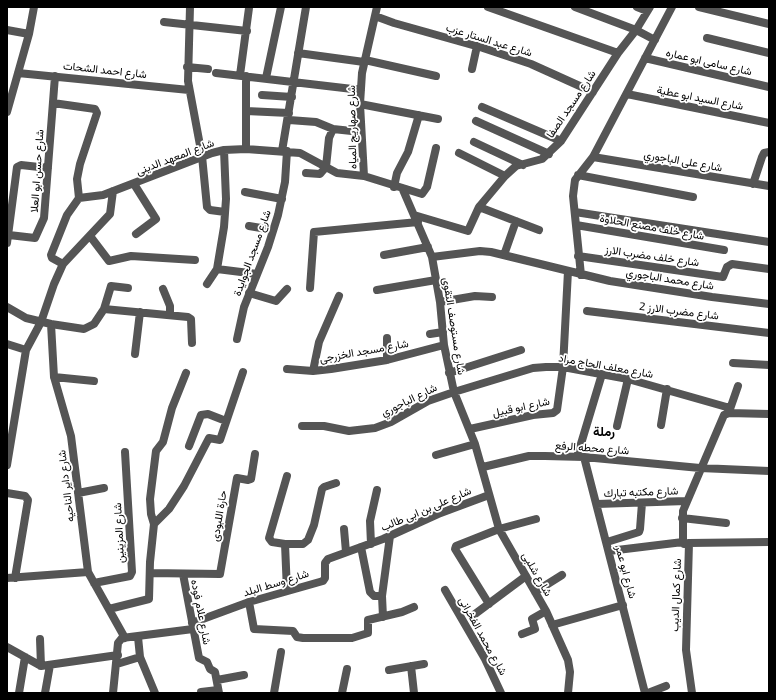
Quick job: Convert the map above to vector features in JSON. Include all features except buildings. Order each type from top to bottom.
[{"type":"street","points":[[7,112],[29,34],[34,7]]},
{"type":"street","points":[[190,7],[187,67],[189,90],[202,156],[207,207],[210,210],[225,212]]},
{"type":"street","points":[[246,149],[246,111],[243,76],[248,7]]},
{"type":"street","points":[[266,78],[281,7]]},
{"type":"street","points":[[294,82],[306,7]]},
{"type":"street","name":"شارع صهاريج المياه","points":[[364,176],[360,104],[361,90],[364,61],[377,7]]},
{"type":"street","points":[[488,7],[618,53]]},
{"type":"street","points":[[574,7],[636,30],[655,40]]},
{"type":"street","points":[[637,7],[648,9]]},
{"type":"street","points":[[581,275],[578,256],[573,190],[578,175],[593,157],[672,7]]},
{"type":"street","points":[[699,7],[769,24]]},
{"type":"street","name":"شارع مسجد الصفا","points":[[416,218],[468,231],[479,207],[505,176],[516,166],[542,159],[561,141],[618,53],[636,30],[648,9]]},
{"type":"street","name":"شارع عبد الستار عزب","points":[[375,16],[394,23],[477,46],[553,73],[593,92]]},
{"type":"street","points":[[164,22],[247,31]]},
{"type":"street","points":[[7,30],[29,34]]},
{"type":"street","points":[[707,38],[769,53]]},
{"type":"street","points":[[472,69],[477,46]]},
{"type":"street","points":[[298,53],[364,61],[436,76]]},
{"type":"street","name":"شارع سامى ابو عماره","points":[[645,58],[769,87]]},
{"type":"street","points":[[187,67],[208,69]]},
{"type":"street","name":"شارع احمد الشحات","points":[[18,73],[189,90]]},
{"type":"street","points":[[216,73],[361,90]]},
{"type":"street","name":"شارع حسن ابو العلا","points":[[8,239],[36,237],[44,218],[55,76]]},
{"type":"street","name":"شارع مسجد الجوايدة","points":[[237,339],[244,306],[274,230],[282,198],[285,182],[285,151],[294,82]]},
{"type":"street","name":"شارع السيد ابو عطية","points":[[627,94],[769,123]]},
{"type":"street","points":[[262,95],[292,98]]},
{"type":"street","points":[[53,103],[95,109],[97,116],[80,164],[77,179],[79,198],[66,215],[51,255],[52,258],[63,264]]},
{"type":"street","points":[[360,104],[438,119]]},
{"type":"street","points":[[482,107],[561,141]]},
{"type":"street","points":[[246,111],[316,122],[332,129],[362,132]]},
{"type":"street","points":[[394,187],[397,173],[408,152],[419,115]]},
{"type":"street","points":[[476,121],[549,154]]},
{"type":"street","points":[[306,173],[320,174],[326,167],[329,138],[332,129]]},
{"type":"street","points":[[474,142],[523,165]]},
{"type":"street","name":"شارع المعهد الدينى","points":[[79,198],[103,195],[202,156],[224,150],[246,149],[300,153],[341,174],[364,176],[419,194],[424,192],[436,148]]},
{"type":"street","points":[[208,284],[217,268],[225,212],[224,150]]},
{"type":"street","points":[[752,184],[762,157],[764,154],[769,152]]},
{"type":"street","points":[[459,153],[505,176]]},
{"type":"street","name":"شارع على الباجوري","points":[[593,157],[769,186]]},
{"type":"street","points":[[8,239],[17,167],[21,165],[48,168]]},
{"type":"street","points":[[578,175],[692,197]]},
{"type":"street","points":[[134,184],[156,218],[136,234]]},
{"type":"street","name":"شارع مستوصف التقوى","points":[[404,190],[432,257],[440,302],[444,346],[449,373],[454,392],[470,429],[482,466]]},
{"type":"street","points":[[7,465],[26,350],[41,322],[54,284],[63,264],[110,214],[113,191]]},
{"type":"street","points":[[246,192],[282,198]]},
{"type":"street","points":[[479,207],[539,230]]},
{"type":"street","points":[[575,212],[769,242]]},
{"type":"street","points":[[310,288],[312,242],[315,232],[342,231],[416,218]]},
{"type":"street","points":[[504,256],[516,221]]},
{"type":"street","name":"شارع خلف مصنع الحلاوة","points":[[576,225],[724,250]]},
{"type":"street","points":[[249,226],[274,230]]},
{"type":"street","points":[[90,236],[109,261],[130,256],[195,260]]},
{"type":"street","points":[[384,255],[428,247]]},
{"type":"street","name":"شارع محمد الباجوري","points":[[432,257],[480,251],[581,275],[712,297],[769,304]]},
{"type":"street","name":"شارع خلف مضرب الارز","points":[[578,256],[723,277],[727,268],[732,264],[769,269]]},
{"type":"street","points":[[217,268],[257,274]]},
{"type":"street","points":[[563,367],[568,271]]},
{"type":"street","points":[[377,290],[436,280]]},
{"type":"street","points":[[7,307],[26,318],[41,322],[80,329],[88,328],[94,324],[104,309],[110,286],[128,288]]},
{"type":"street","points":[[163,289],[168,302],[170,315]]},
{"type":"street","points":[[249,293],[276,301],[287,289]]},
{"type":"street","points":[[313,371],[319,342],[339,296]]},
{"type":"street","points":[[440,302],[475,296],[492,296]]},
{"type":"street","points":[[104,309],[190,318],[192,343]]},
{"type":"street","name":"شارع مضرب الارز 2","points":[[587,311],[769,333]]},
{"type":"street","points":[[135,354],[140,312]]},
{"type":"street","name":"شارع داير الناحيه","points":[[51,324],[54,377],[71,436],[88,572],[124,638]]},
{"type":"street","points":[[430,334],[443,332]]},
{"type":"street","points":[[387,338],[387,360]]},
{"type":"street","points":[[7,344],[26,350]]},
{"type":"street","name":"شارع مسجد الخزرجى","points":[[287,369],[313,371],[387,360],[444,346]]},
{"type":"street","points":[[449,373],[521,350]]},
{"type":"street","points":[[733,362],[769,365]]},
{"type":"street","name":"شارع معلف الحاج مراد","points":[[454,392],[533,368],[563,367],[628,379],[667,389],[728,412],[769,414]]},
{"type":"street","name":"شارع ابو قبيل","points":[[470,429],[533,415],[555,412],[559,404],[563,367]]},
{"type":"street","points":[[154,524],[168,509],[184,486],[209,438],[220,440],[243,372]]},
{"type":"street","points":[[109,609],[148,600],[154,524],[151,514],[150,499],[156,451],[163,442],[172,408],[186,373]]},
{"type":"street","points":[[581,457],[602,374]]},
{"type":"street","points":[[54,377],[94,381]]},
{"type":"street","points":[[617,426],[628,379]]},
{"type":"street","name":"شارع كمال الديب","points":[[692,693],[686,640],[686,543],[682,518],[686,502],[700,468],[728,412],[738,386]]},
{"type":"street","points":[[661,425],[667,389]]},
{"type":"street","name":"شارع الباجوري","points":[[302,426],[324,426],[350,431],[375,428],[391,422],[428,401],[454,392]]},
{"type":"street","points":[[189,446],[201,415],[208,414],[226,420]]},
{"type":"street","points":[[436,454],[475,444]]},
{"type":"street","name":"شارع المزينين","points":[[94,583],[130,576],[132,572],[125,452]]},
{"type":"street","name":"حارة اللبودى","points":[[182,574],[220,574],[237,478],[248,480],[251,478],[255,454]]},
{"type":"street","name":"شارع محطه الرفع","points":[[482,466],[529,456],[581,457],[700,468],[769,471]]},
{"type":"street","name":"شارع ابو عمر","points":[[581,457],[597,504],[624,605],[645,693]]},
{"type":"street","name":"شارع شلبى","points":[[482,466],[499,529],[536,592],[568,660],[570,672],[568,693]]},
{"type":"street","points":[[287,476],[269,538],[272,542],[303,544],[308,540],[314,525],[322,489],[336,483]]},
{"type":"street","points":[[78,493],[104,488]]},
{"type":"street","points":[[371,544],[370,521],[377,490]]},
{"type":"street","points":[[7,493],[25,496],[28,500],[11,578],[88,572]]},
{"type":"street","name":"شارع على بن ابى طالب","points":[[371,544],[438,514],[489,495]]},
{"type":"street","name":"شارع مكتبه تبارك","points":[[597,504],[686,502]]},
{"type":"street","points":[[607,542],[639,532],[642,503]]},
{"type":"street","points":[[682,518],[726,524]]},
{"type":"street","points":[[489,604],[455,549],[457,545],[499,529],[536,519]]},
{"type":"street","points":[[344,530],[346,552]]},
{"type":"street","points":[[383,616],[382,596],[390,536]]},
{"type":"street","points":[[609,551],[686,543],[769,542]]},
{"type":"street","points":[[285,544],[287,592]]},
{"type":"street","name":"شارع وسط البلد","points":[[124,638],[138,637],[193,626],[249,602],[323,581],[325,578],[325,561],[371,544]]},
{"type":"street","points":[[361,547],[370,592],[374,596],[382,596]]},
{"type":"street","points":[[150,573],[182,574]]},
{"type":"street","name":"شارع علام فوده","points":[[182,574],[199,658],[207,662],[210,669],[215,672],[219,691]]},
{"type":"street","points":[[536,592],[562,575]]},
{"type":"street","points":[[475,614],[526,576]]},
{"type":"street","name":"شارع محمد الفخرانى","points":[[445,590],[484,658],[501,693]]},
{"type":"street","points":[[249,602],[254,629],[294,631],[296,636],[303,638],[352,638],[368,633],[368,620],[402,612],[414,607]]},
{"type":"street","points":[[552,625],[624,605]]},
{"type":"street","points":[[522,634],[535,629],[532,619],[546,611]]},
{"type":"street","points":[[138,637],[140,657],[155,693]]},
{"type":"street","points":[[113,693],[118,644],[124,638]]},
{"type":"street","points":[[40,639],[40,666]]},
{"type":"street","points":[[7,647],[40,666],[118,655]]},
{"type":"street","points":[[274,693],[281,652]]},
{"type":"street","points":[[19,693],[25,657]]},
{"type":"street","points":[[117,664],[140,657]]},
{"type":"street","points":[[389,670],[424,664]]},
{"type":"street","points":[[45,693],[50,665]]},
{"type":"street","points":[[410,666],[414,693]]},
{"type":"street","points":[[342,693],[347,669]]},
{"type":"street","points":[[217,680],[244,675]]},
{"type":"street","points":[[648,693],[666,686]]},
{"type":"street","points":[[201,692],[219,691]]},
{"type":"district","name":"رملة","points":[[604,432]]}]
